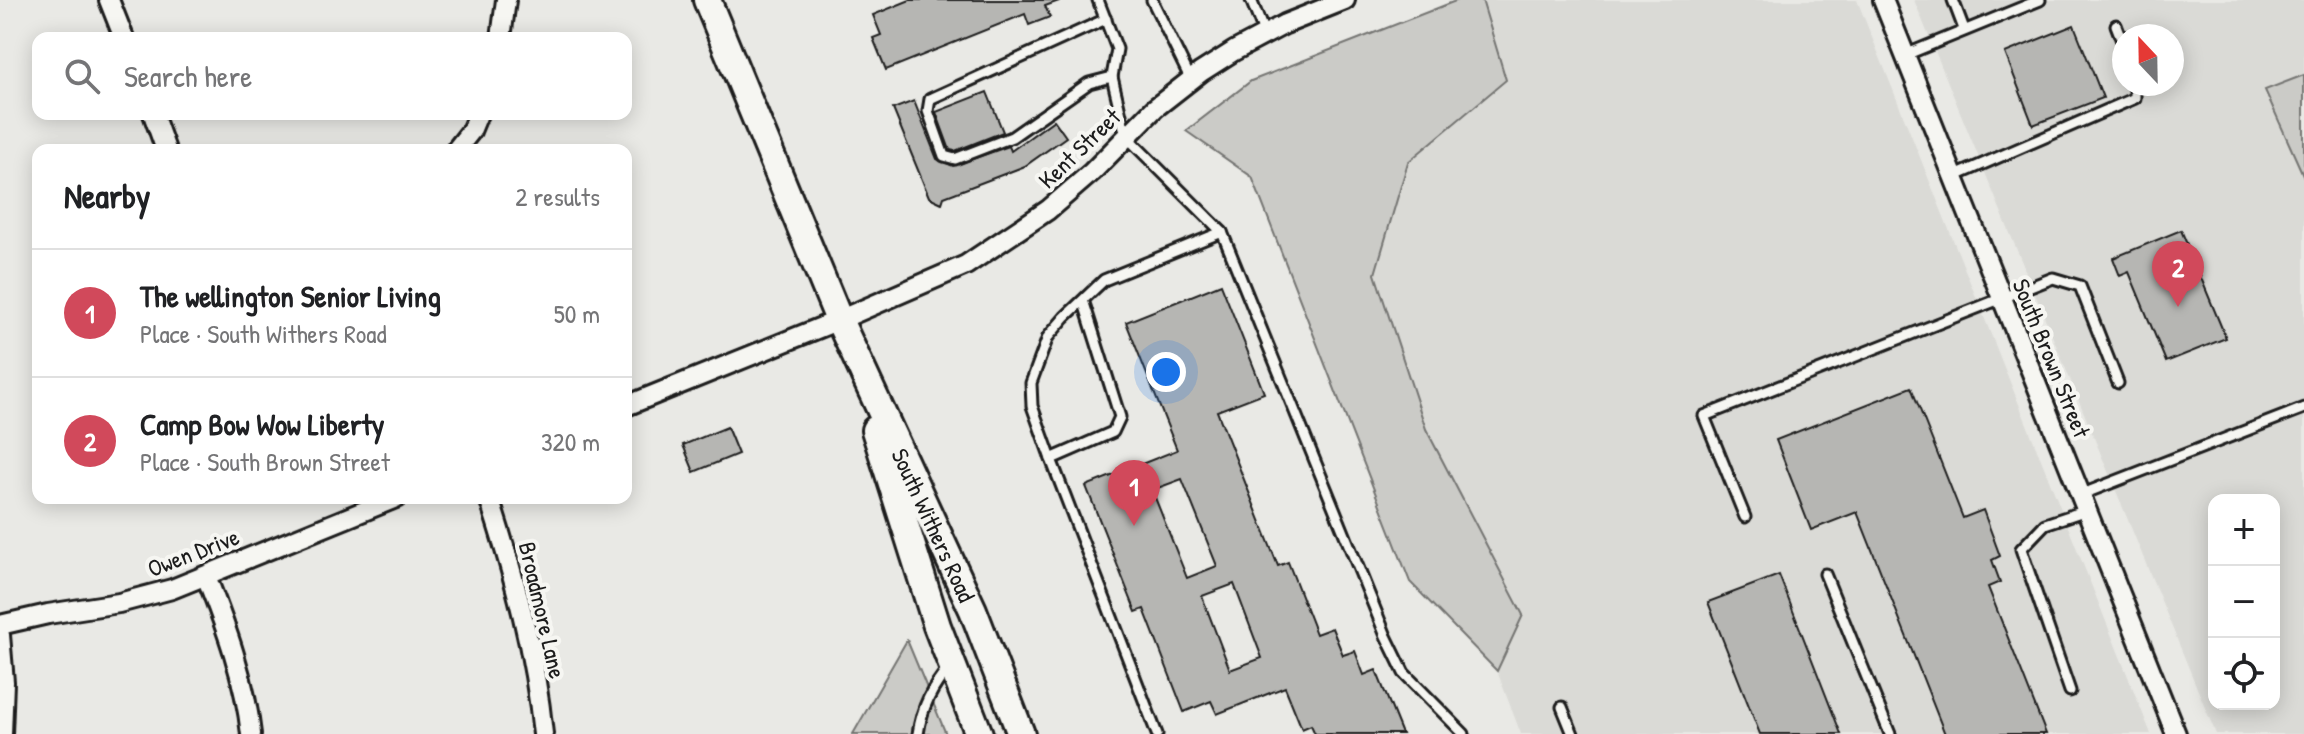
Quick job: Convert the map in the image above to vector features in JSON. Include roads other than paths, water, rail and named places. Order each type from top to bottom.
[{"type":"main road","name":"South Withers Road","points":[[707,0],[839,320],[973,610],[1021,734]]},
{"type":"main road","name":"South Withers Road","points":[[839,320],[937,626],[979,734]]},
{"type":"street","points":[[109,0],[122,32]]},
{"type":"street","points":[[502,32],[506,0]]},
{"type":"street","name":"Kent Street","points":[[839,320],[948,274],[1000,244],[1048,210],[1155,108],[1191,80],[1234,51],[1345,0]]},
{"type":"street","name":"South Brown Street","points":[[1883,0],[2176,734]]},
{"type":"street","points":[[155,120],[164,144]]},
{"type":"street","points":[[461,144],[476,120]]},
{"type":"street","points":[[632,404],[839,320]]},
{"type":"street","name":"Owen Drive","points":[[0,625],[119,603],[172,589],[381,504]]},
{"type":"street","name":"Broadmore Lane","points":[[491,504],[510,563],[530,648],[543,734]]},
{"type":"street","points":[[206,576],[241,680],[251,734]]},
{"type":"street","points":[[0,635],[4,682],[2,734]]},
{"type":"lane","points":[[1098,0],[1117,49],[1112,77],[1126,136],[1222,232],[1386,636],[1404,673],[1464,734]]},
{"type":"lane","points":[[1152,0],[1191,80]]},
{"type":"lane","points":[[1251,0],[1265,35]]},
{"type":"lane","points":[[1953,0],[1964,29]]},
{"type":"lane","points":[[1905,55],[2040,0]]},
{"type":"lane","points":[[1106,19],[930,99],[928,111],[944,156],[955,159],[1012,137],[1089,83],[1112,77]]},
{"type":"lane","points":[[1953,177],[2135,96]]},
{"type":"lane","points":[[1157,734],[1051,459],[1032,406],[1031,383],[1048,337],[1104,280],[1222,232]]},
{"type":"lane","points":[[1745,517],[1704,416],[2053,278],[2080,286],[2118,383]]},
{"type":"lane","points":[[1051,459],[1113,432],[1120,417],[1083,300]]},
{"type":"lane","points":[[2070,691],[2021,549],[2045,524],[2084,503],[2304,408]]},
{"type":"lane","points":[[1825,574],[1890,734]]},
{"type":"lane","points":[[918,734],[920,715],[929,691],[952,664]]},
{"type":"lane","points":[[1562,707],[1573,734]]},
{"type":"place","name":"Camp Bow Wow Liberty","points":[[2178,307]]},
{"type":"place","name":"The wellington Senior Living","points":[[1134,526]]}]
